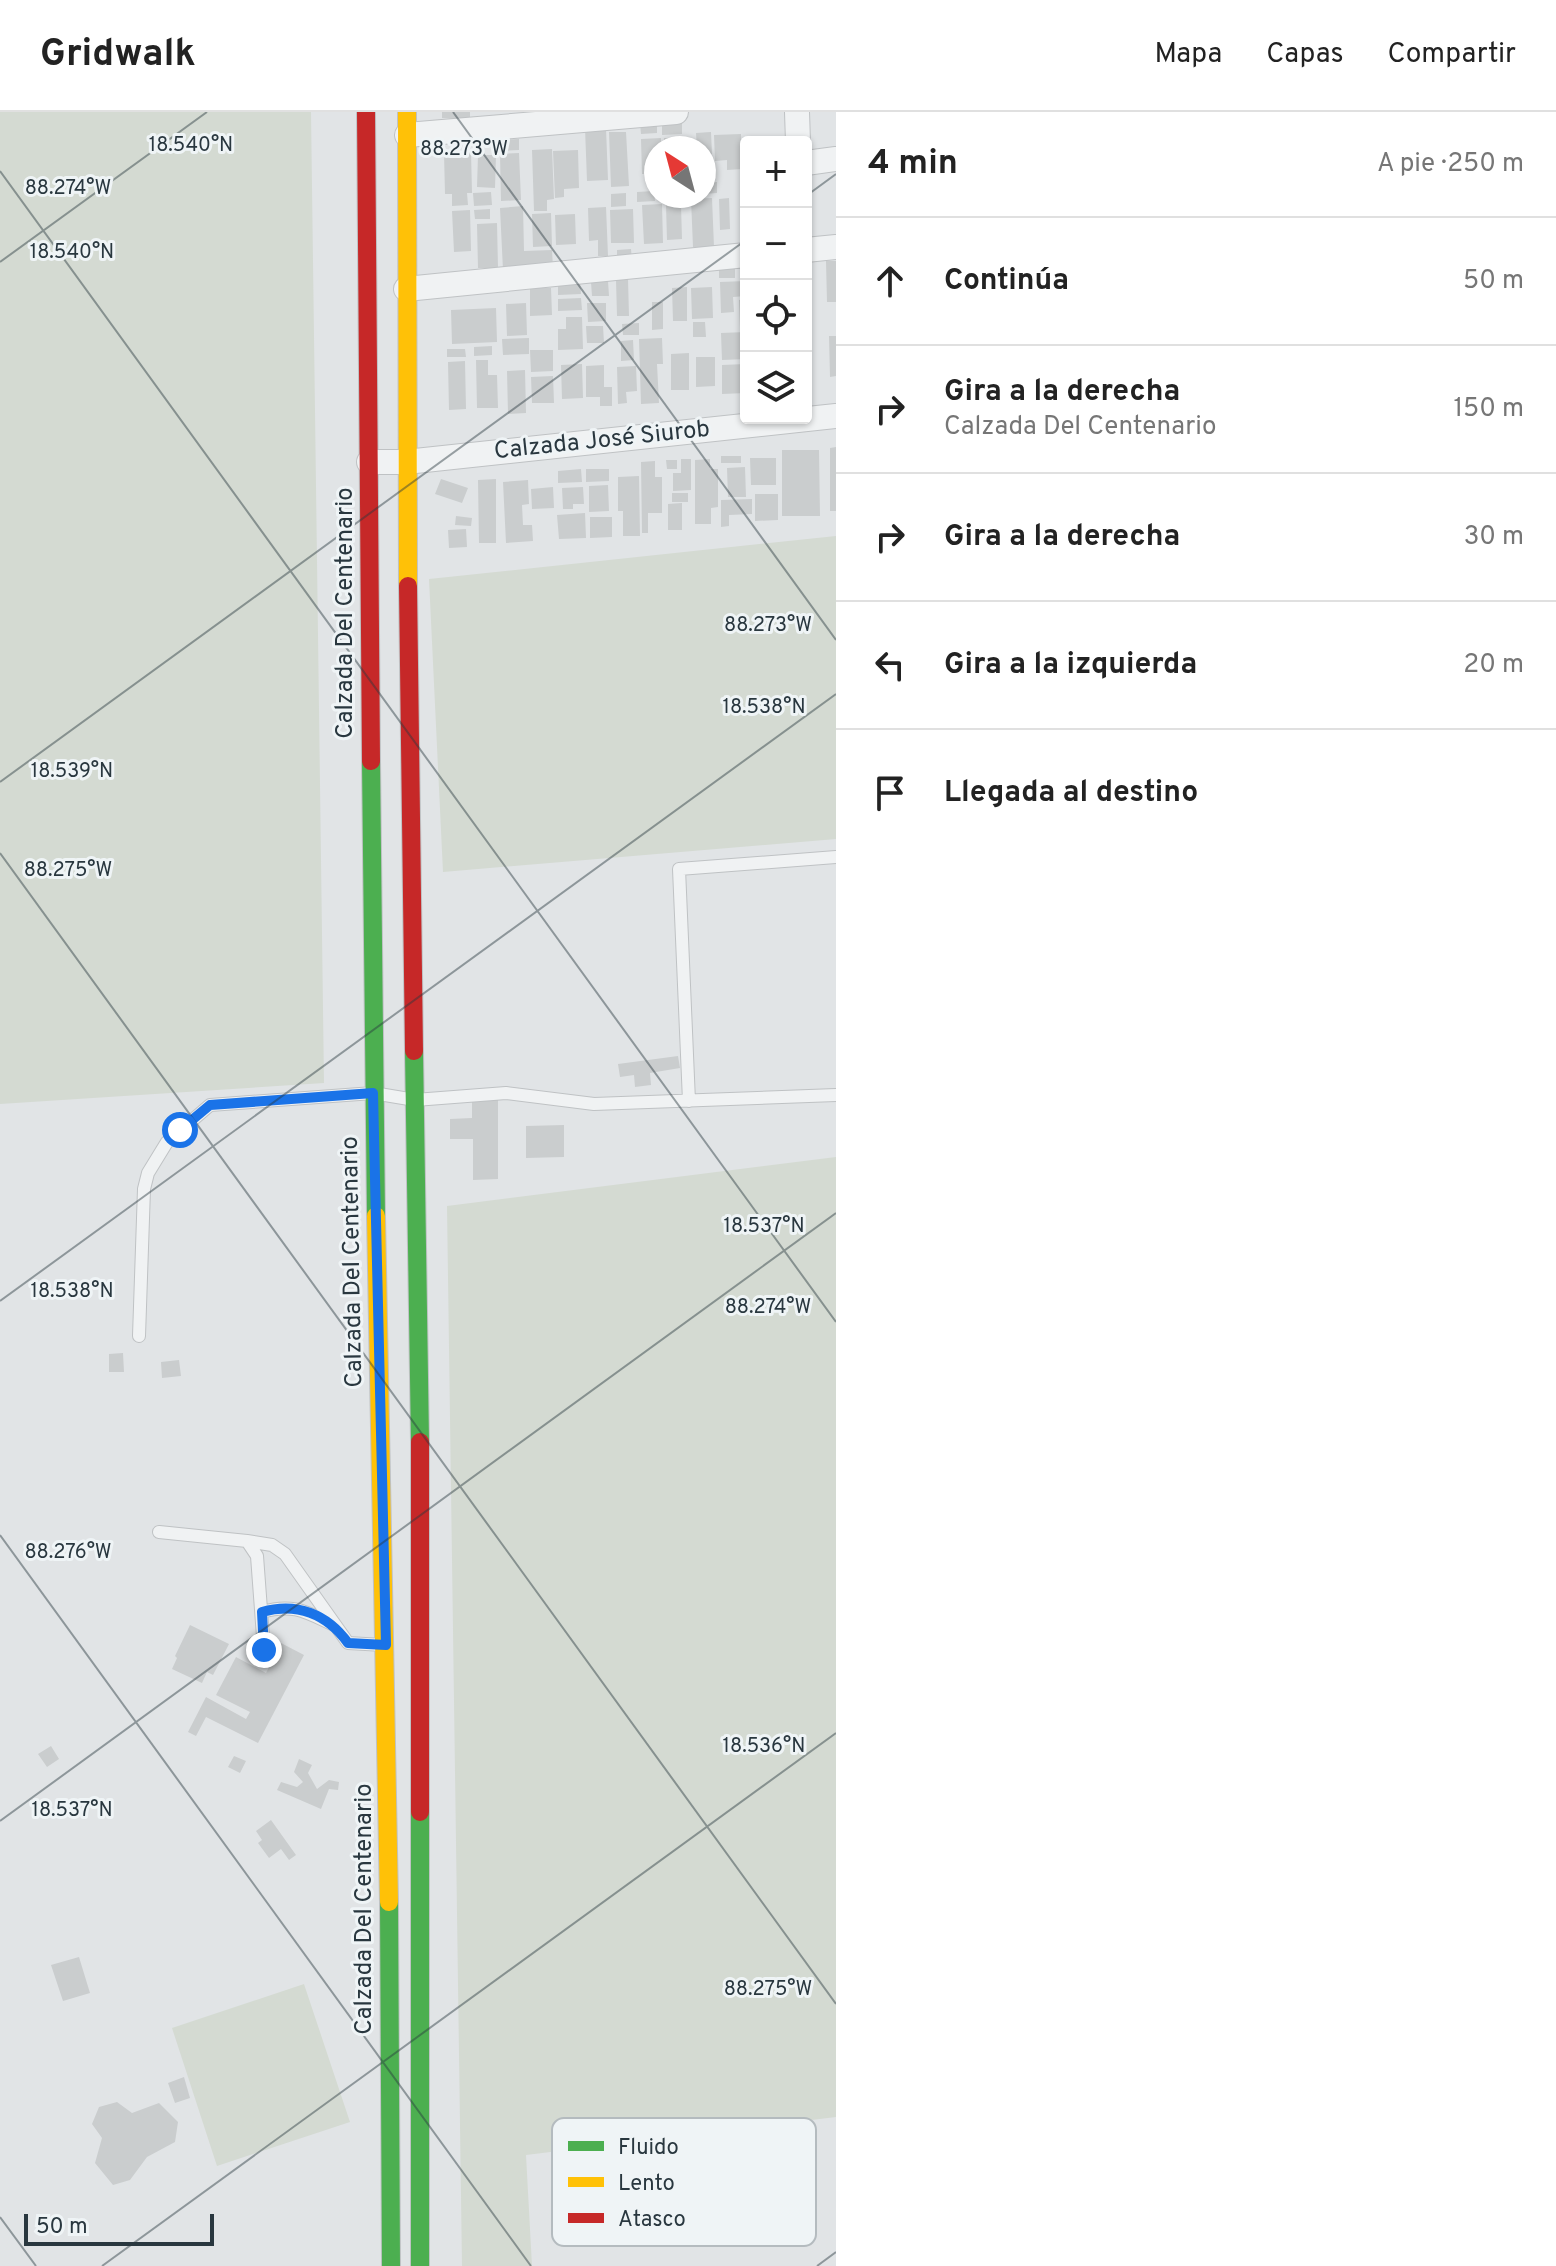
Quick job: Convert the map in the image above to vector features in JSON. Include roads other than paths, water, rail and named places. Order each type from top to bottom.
[{"type":"main road","name":"Calzada Del Centenario","points":[[366,112],[373,1093],[386,1645],[391,2266]]},
{"type":"main road","points":[[407,124],[406,462],[420,1452],[420,2266]]},
{"type":"street","points":[[407,124],[676,112]]},
{"type":"street","points":[[797,112],[798,136]]},
{"type":"street","points":[[812,162],[836,159]]},
{"type":"street","points":[[812,249],[836,247]]},
{"type":"street","points":[[406,289],[740,256]]},
{"type":"street","name":"Calzada José Siurob","points":[[812,418],[836,416]]},
{"type":"street","name":"Calzada José Siurob","points":[[369,462],[406,462],[758,424]]},
{"type":"lane","points":[[689,1101],[679,869],[836,857]]},
{"type":"lane","points":[[139,1336],[144,1189],[148,1173],[167,1142],[210,1105],[373,1093],[415,1100],[506,1093],[594,1104],[836,1095]]},
{"type":"lane","points":[[159,1532],[272,1545],[285,1554],[348,1643],[386,1645]]},
{"type":"lane","points":[[247,1541],[257,1556],[264,1650]]},
{"type":"lane","points":[[262,1612],[280,1607],[295,1608],[335,1625]]}]
